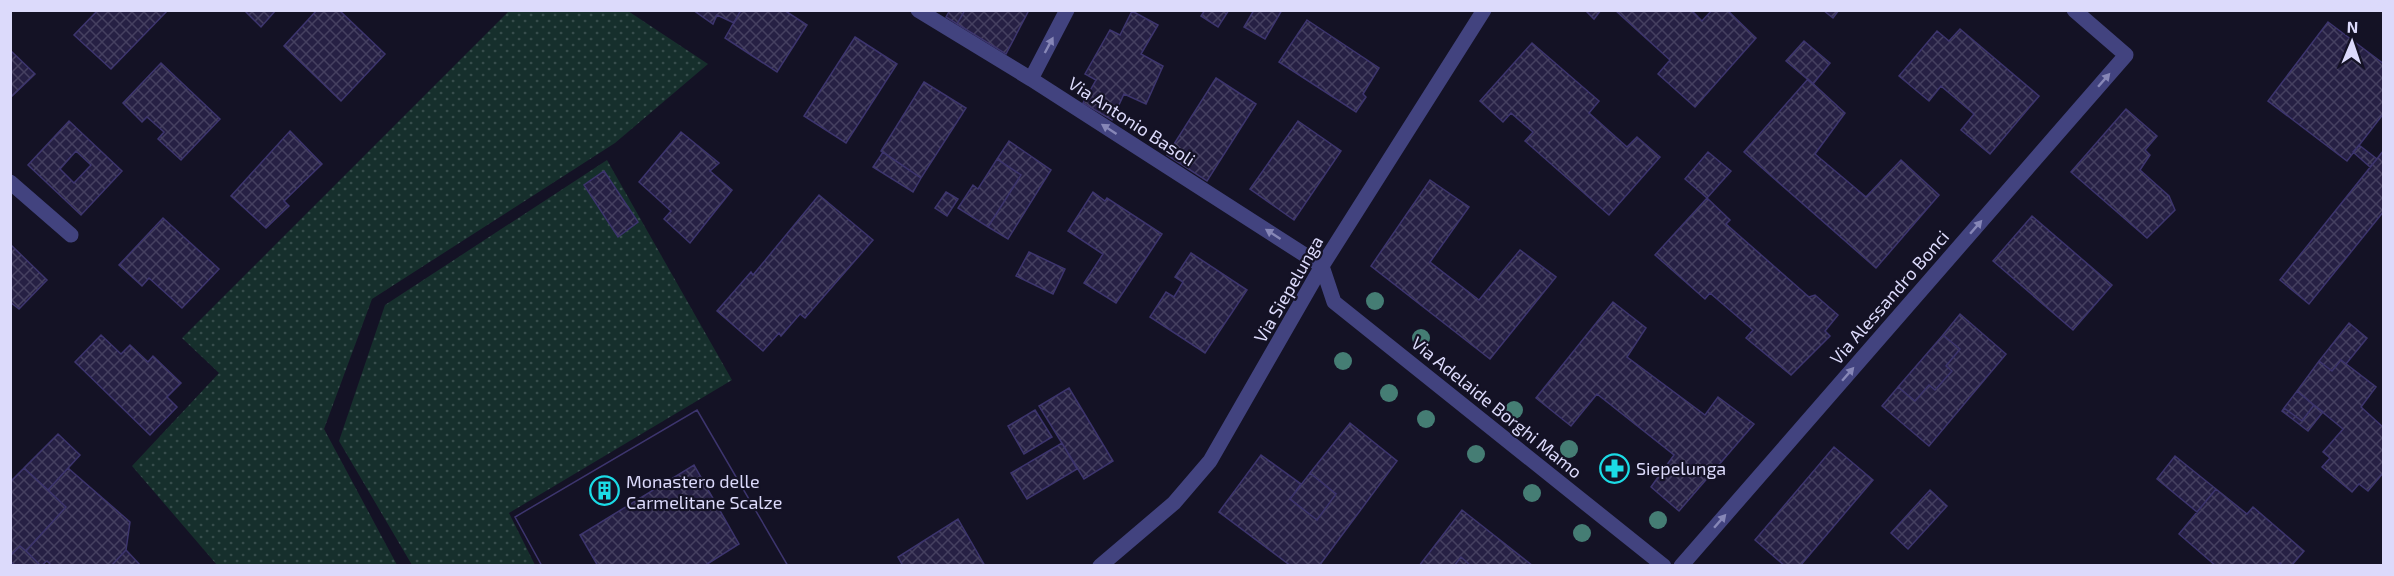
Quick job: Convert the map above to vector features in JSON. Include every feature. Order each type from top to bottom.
[{"type":"street","name":"Via Antonio Basoli","points":[[918,10],[1322,266]]},
{"type":"street","points":[[1030,79],[1067,10]]},
{"type":"street","name":"Via Siepelunga","points":[[1100,566],[1174,503],[1210,461],[1242,409],[1322,266],[1484,10]]},
{"type":"street","name":"Via Alessandro Bonci","points":[[1681,566],[2126,55],[2074,10]]},
{"type":"street","points":[[10,183],[71,234]]},
{"type":"street","name":"Via Adelaide Borghi Mamo","points":[[1322,266],[1334,302],[1664,566]]},
{"type":"green space","points":[[509,11],[628,11],[708,64],[615,143],[372,299],[324,429],[397,565],[217,565],[132,466],[219,373],[182,338]]},
{"type":"green space","points":[[607,160],[732,380],[509,513],[535,565],[412,565],[339,441],[385,305]]},
{"type":"building","points":[[98,10],[168,10],[111,69],[74,35]]},
{"type":"building","points":[[244,10],[276,10],[261,27]]},
{"type":"building","points":[[317,10],[339,10],[385,54],[341,101],[284,46]]},
{"type":"building","points":[[693,10],[741,10],[734,23],[717,15],[713,24]]},
{"type":"building","points":[[741,10],[784,10],[807,25],[777,72],[725,38]]},
{"type":"building","points":[[950,10],[965,10],[957,24],[946,17]]},
{"type":"building","points":[[965,10],[1029,10],[1006,54],[957,24]]},
{"type":"building","points":[[1205,10],[1229,10],[1218,27],[1201,16]]},
{"type":"building","points":[[1254,10],[1282,10],[1265,39],[1244,27]]},
{"type":"building","points":[[1585,10],[1601,10],[1594,19]]},
{"type":"building","points":[[1615,10],[1691,10],[1702,21],[1712,10],[1727,10],[1756,38],[1695,107],[1658,74],[1670,60]]},
{"type":"building","points":[[1823,10],[1839,10],[1833,18]]},
{"type":"building","points":[[1132,11],[1158,25],[1141,54],[1163,66],[1146,104],[1124,94],[1112,120],[1083,103],[1096,80],[1085,74],[1110,30],[1120,35]]},
{"type":"building","points":[[1307,20],[1379,68],[1363,94],[1366,97],[1356,112],[1279,62]]},
{"type":"building","points":[[2328,22],[2384,64],[2384,113],[2347,161],[2268,101]]},
{"type":"building","points":[[1960,29],[2039,96],[1990,154],[1961,130],[1974,114],[1941,86],[1929,101],[1899,76],[1937,31],[1949,41]]},
{"type":"building","points":[[855,37],[897,64],[846,143],[804,116]]},
{"type":"building","points":[[1804,41],[1830,63],[1813,84],[1786,61]]},
{"type":"building","points":[[1532,43],[1599,101],[1589,113],[1627,147],[1637,137],[1660,157],[1609,215],[1525,141],[1533,132],[1511,113],[1503,122],[1480,101]]},
{"type":"building","points":[[10,50],[35,74],[10,98]]},
{"type":"building","points":[[161,63],[220,119],[181,160],[158,139],[164,132],[147,117],[142,122],[123,103]]},
{"type":"building","points":[[1216,78],[1256,104],[1207,181],[1167,155]]},
{"type":"building","points":[[1808,79],[1845,113],[1815,154],[1866,197],[1901,160],[1939,195],[1876,268],[1744,152]]},
{"type":"building","points":[[924,82],[966,108],[921,178],[881,151]]},
{"type":"building","points":[[2126,109],[2157,136],[2145,150],[2150,155],[2140,170],[2169,196],[2175,210],[2147,238],[2071,172]]},
{"type":"building","points":[[69,121],[122,171],[81,215],[28,165]],"holes":[[[76,151],[91,165],[74,183],[60,169]]]},
{"type":"building","points":[[1298,121],[1341,151],[1294,220],[1250,189]]},
{"type":"building","points":[[290,131],[322,164],[284,201],[289,206],[266,228],[231,196]]},
{"type":"building","points":[[681,132],[719,163],[710,171],[732,190],[690,243],[664,219],[671,211],[639,182]]},
{"type":"building","points":[[1009,141],[1051,170],[1008,239],[988,227],[1021,175],[997,159]]},
{"type":"building","points":[[2359,145],[2377,159],[2370,167],[2353,152]]},
{"type":"building","points":[[2384,150],[2384,211],[2309,304],[2280,280]]},
{"type":"building","points":[[883,152],[921,178],[913,192],[873,167]]},
{"type":"building","points":[[1708,152],[1731,171],[1707,198],[1685,179]]},
{"type":"building","points":[[997,159],[1021,175],[988,227],[958,208],[973,185],[978,189]]},
{"type":"building","points":[[604,171],[638,222],[618,237],[584,185]]},
{"type":"building","points":[[1430,180],[1469,207],[1430,262],[1479,300],[1520,250],[1556,277],[1490,359],[1371,266]]},
{"type":"building","points":[[946,192],[958,199],[947,216],[935,208]]},
{"type":"building","points":[[1093,192],[1105,201],[1107,198],[1162,234],[1116,303],[1084,283],[1103,254],[1068,231]]},
{"type":"building","points":[[819,195],[873,240],[805,318],[800,314],[781,336],[779,333],[763,351],[717,311],[751,272],[753,275]]},
{"type":"building","points":[[1707,198],[1730,220],[1726,224],[1809,297],[1815,295],[1838,315],[1825,331],[1830,336],[1791,375],[1746,338],[1753,330],[1710,293],[1705,299],[1655,255]]},
{"type":"building","points":[[2032,216],[2112,285],[2073,330],[1993,261]]},
{"type":"building","points":[[163,218],[219,269],[182,308],[149,278],[142,286],[119,265]]},
{"type":"building","points":[[10,244],[47,280],[19,309],[10,302]]},
{"type":"building","points":[[1029,252],[1065,269],[1053,294],[1016,276]]},
{"type":"building","points":[[1191,253],[1247,290],[1205,353],[1150,317],[1166,292],[1174,297],[1183,282],[1175,277]]},
{"type":"building","points":[[1613,302],[1646,328],[1627,357],[1705,415],[1718,397],[1754,424],[1679,511],[1651,487],[1674,455],[1597,394],[1571,426],[1536,398]]},
{"type":"building","points":[[1960,314],[2006,354],[1929,446],[1882,406],[1898,387],[1915,401],[1929,385],[1935,390],[1952,371],[1946,366],[1960,349],[1943,335]]},
{"type":"building","points":[[2349,323],[2367,338],[2346,364],[2341,360],[2332,371],[2319,361]]},
{"type":"building","points":[[101,335],[121,354],[130,345],[148,362],[153,356],[181,383],[167,397],[177,407],[150,435],[75,362]]},
{"type":"building","points":[[1943,335],[1960,349],[1946,366],[1952,371],[1935,390],[1929,385],[1915,401],[1898,387]]},
{"type":"building","points":[[2341,360],[2376,387],[2361,407],[2384,428],[2384,472],[2368,491],[2359,484],[2352,492],[2322,467],[2330,458],[2323,452],[2343,429],[2297,391],[2319,361],[2332,371]]},
{"type":"building","points":[[1069,388],[1113,461],[1084,479],[1039,406]]},
{"type":"building","points":[[2297,391],[2314,405],[2302,421],[2284,408]]},
{"type":"building","points":[[2314,405],[2323,412],[2308,431],[2282,411],[2284,408],[2302,421]]},
{"type":"building","name":"Monastero delle Carmelitane Scalze","points":[[697,410],[788,566],[704,566],[739,544],[694,465],[580,535],[598,566],[542,566],[515,517]]},
{"type":"building","name":"Monastero delle Carmelitane Scalze","points":[[697,410],[788,566],[542,566],[515,517]]},
{"type":"building","points":[[1035,410],[1052,437],[1024,454],[1008,426]]},
{"type":"building","points":[[1350,423],[1397,461],[1319,566],[1291,566],[1219,512],[1261,455],[1301,484],[1290,499],[1317,520],[1336,494],[1310,473]]},
{"type":"building","points":[[58,434],[80,455],[48,490],[24,468]]},
{"type":"building","points":[[1062,443],[1077,469],[1027,499],[1011,473]]},
{"type":"building","points":[[1834,447],[1873,480],[1800,566],[1785,566],[1755,540]]},
{"type":"building","points":[[2175,456],[2216,489],[2197,512],[2157,479]]},
{"type":"building","points":[[24,468],[66,507],[26,551],[20,546],[10,556],[10,482]]},
{"type":"building","points":[[68,468],[130,522],[126,550],[111,566],[52,566],[47,561],[41,566],[26,551],[66,507],[48,490]]},
{"type":"building","points":[[1310,473],[1336,494],[1317,520],[1290,499]]},
{"type":"building","points":[[2216,489],[2247,514],[2253,507],[2304,551],[2291,566],[2283,566],[2280,563],[2277,566],[2216,566],[2179,534]]},
{"type":"building","points":[[1930,490],[1947,506],[1908,549],[1891,533]]},
{"type":"building","points":[[1462,510],[1533,566],[1471,566],[1461,557],[1454,566],[1419,566]]},
{"type":"building","points":[[958,519],[985,566],[903,566],[898,557]]},
{"type":"building","points":[[20,546],[41,566],[16,566],[10,561],[10,556]]},
{"type":"building","points":[[126,550],[141,566],[111,566]]},
{"type":"building","points":[[1461,557],[1471,566],[1454,566]]},
{"type":"place","name":"Siepelunga","points":[[1615,468]]},
{"type":"place","name":"Monastero delle Carmelitane Scalze","points":[[605,491]]}]
